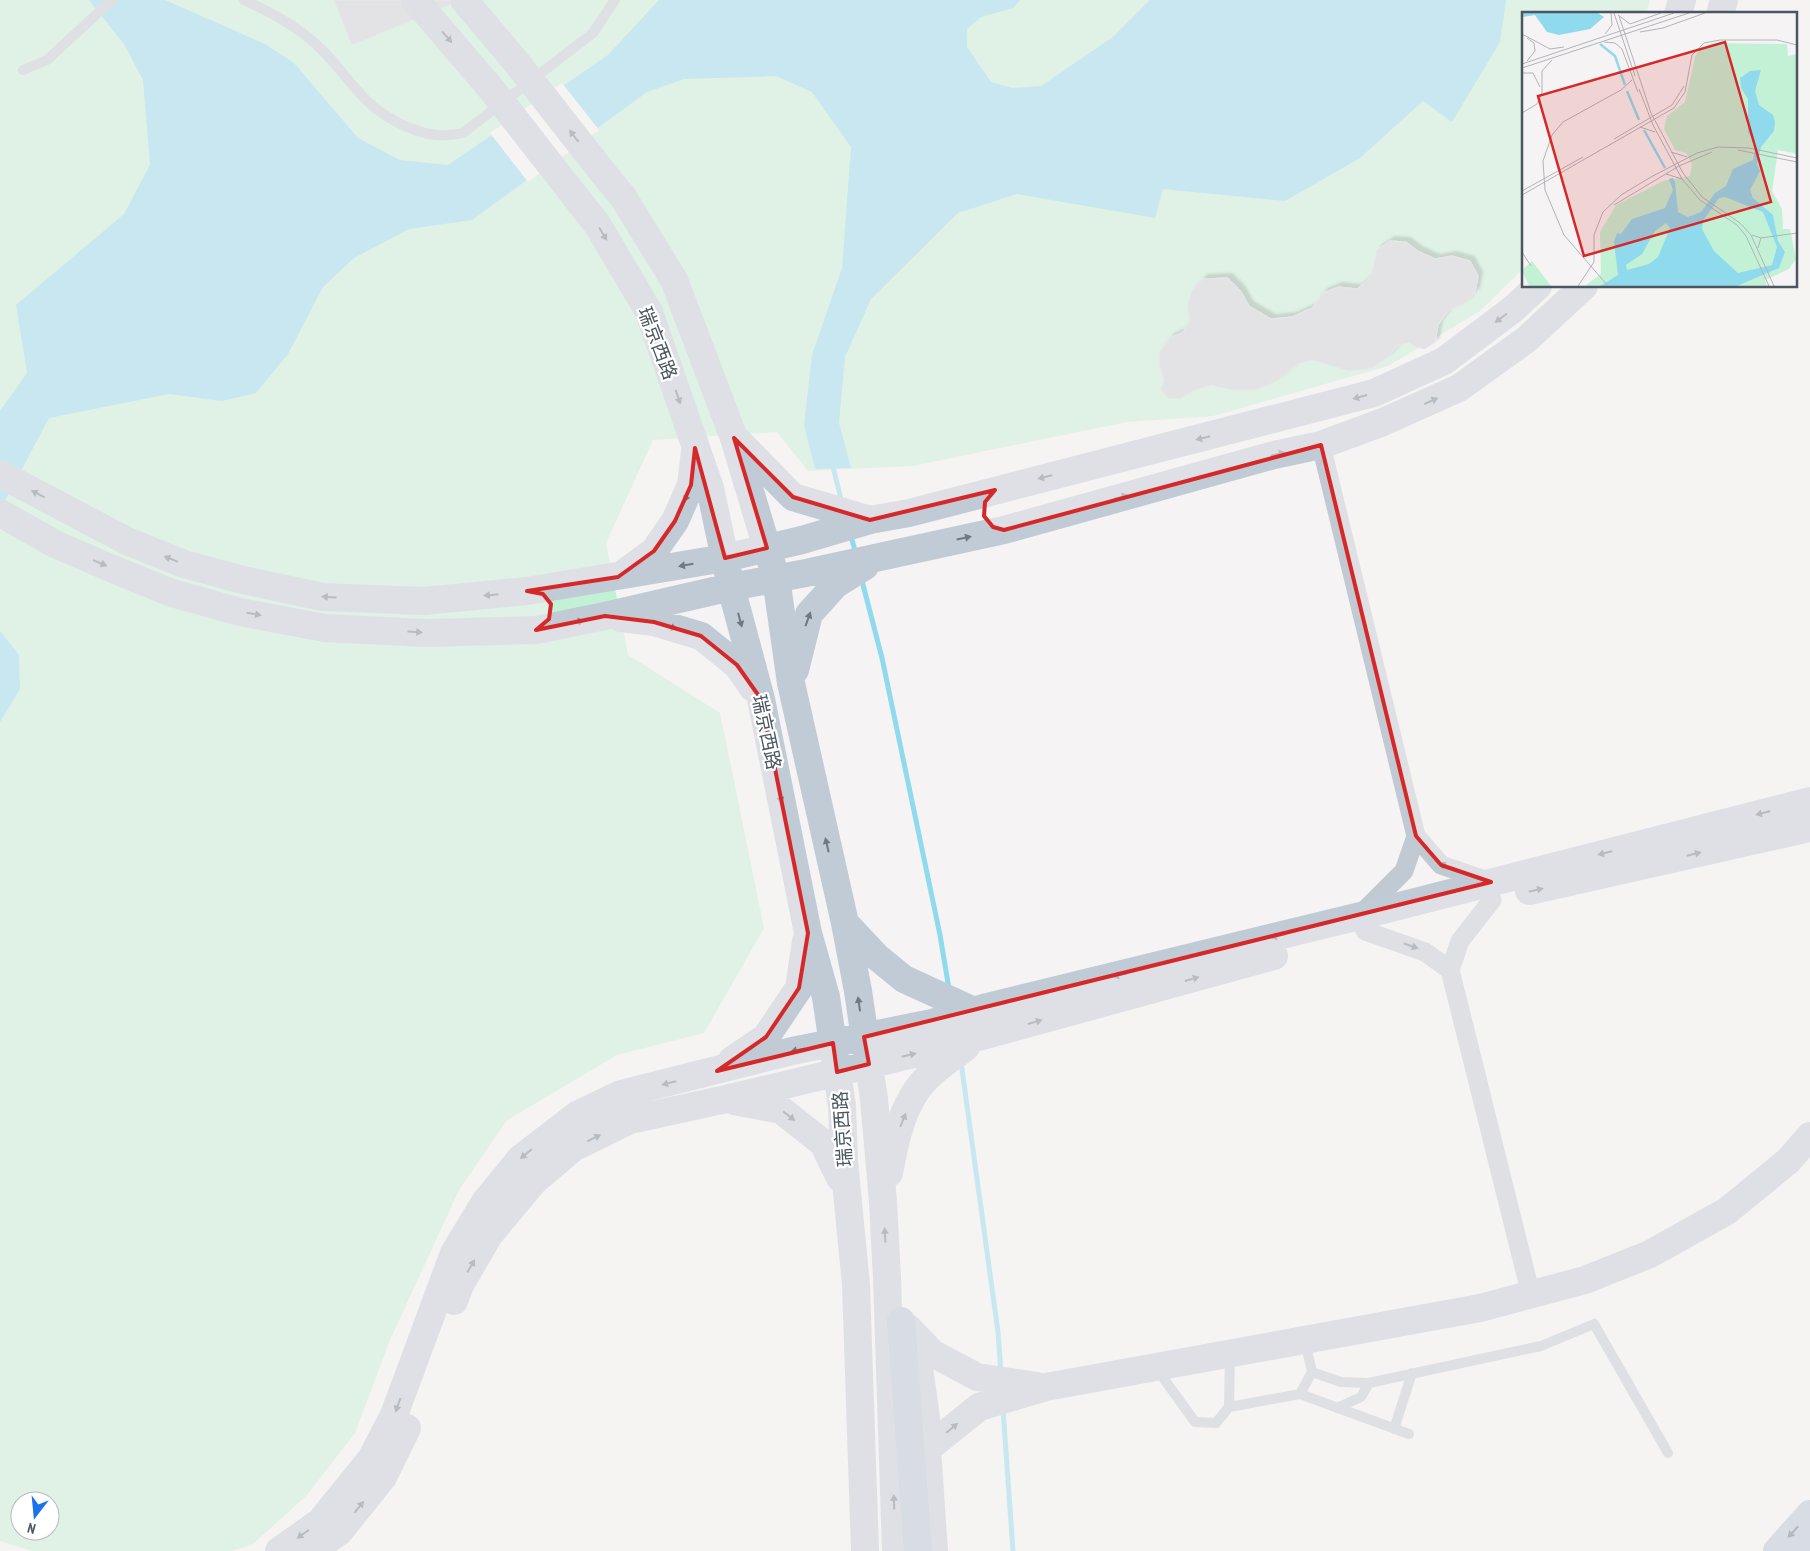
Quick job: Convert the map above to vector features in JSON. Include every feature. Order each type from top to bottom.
[{"type":"main road","points":[[901,1321],[918,1551]]},
{"type":"main road","points":[[1777,1551],[1810,1514]]},
{"type":"street","name":"瑞京西路","points":[[415,0],[488,85],[596,224],[649,312],[710,488],[731,587],[761,699],[808,932],[826,997],[833,1043],[842,1106],[846,1191],[856,1285],[866,1551]]},
{"type":"street","name":"瑞京西路","points":[[464,0],[517,63],[623,197],[674,280],[734,438],[776,578],[791,683],[845,923],[858,991],[874,1099],[883,1202],[887,1278],[896,1551]]},
{"type":"street","points":[[0,474],[127,541],[184,564],[243,580],[323,597],[424,601],[527,591],[726,558],[802,540],[870,520],[909,514],[995,490],[1374,393],[1444,361],[1512,310],[1536,288]]},
{"type":"street","points":[[0,513],[55,544],[172,593],[240,612],[325,628],[426,633],[536,630],[1004,530],[1274,454],[1321,445],[1382,422],[1459,388],[1527,339],[1582,288]]},
{"type":"street","points":[[734,438],[793,497],[870,520]]},
{"type":"street","points":[[1321,445],[1416,836],[1441,865],[1492,891],[1810,828]]},
{"type":"street","points":[[618,577],[654,551],[675,521],[691,485],[695,448]]},
{"type":"street","points":[[995,490],[985,502],[984,516],[993,527],[1004,530]]},
{"type":"street","points":[[791,683],[809,614],[836,584],[878,557]]},
{"type":"street","points":[[527,591],[543,594],[550,604],[549,619],[536,630]]},
{"type":"street","points":[[605,616],[654,622],[701,636],[738,665],[761,699]]},
{"type":"street","points":[[883,1202],[897,1133],[935,1047],[980,1009],[1362,923],[1492,891],[1810,801]]},
{"type":"street","points":[[311,1551],[339,1532],[384,1477],[412,1418],[460,1285],[489,1235],[534,1181],[574,1148],[630,1120],[726,1099],[935,1047],[983,1037],[1362,923],[1404,871],[1416,836]]},
{"type":"street","points":[[1492,891],[1460,941],[1450,970],[1531,1294]]},
{"type":"street","points":[[845,923],[877,957],[904,979],[980,1009]]},
{"type":"street","points":[[1362,923],[1425,952],[1450,970]]},
{"type":"street","points":[[717,1071],[766,1037],[799,988],[808,932]]},
{"type":"street","points":[[279,1551],[320,1522],[371,1459],[394,1415],[454,1253],[485,1202],[521,1158],[577,1115],[621,1094],[792,1051],[864,1037],[935,1047]]},
{"type":"street","points":[[726,1099],[781,1110],[823,1143],[846,1191]]},
{"type":"street","points":[[927,1449],[979,1407],[1045,1388],[1480,1308],[1585,1280],[1650,1254],[1727,1211],[1788,1161],[1810,1136]]},
{"type":"street","points":[[887,1278],[919,1368],[926,1418],[934,1551]]},
{"type":"street","points":[[901,1321],[932,1353],[977,1377],[1045,1388]]},
{"type":"lane","points":[[23,70],[47,60],[112,0]]},
{"type":"lane","points":[[244,0],[269,11],[302,32],[321,49],[374,107],[397,122],[420,133],[451,136],[463,133],[593,33],[615,0]]},
{"type":"lane","points":[[1312,1372],[1341,1382],[1369,1383],[1542,1346],[1594,1324],[1668,1453]]},
{"type":"lane","points":[[1300,1394],[1312,1372],[1305,1340]]},
{"type":"lane","points":[[1155,1367],[1195,1422],[1216,1424],[1229,1407],[1230,1354]]},
{"type":"lane","points":[[1394,1429],[1412,1373]]},
{"type":"lane","points":[[1337,1408],[1361,1396],[1369,1383]]},
{"type":"lane","points":[[1229,1407],[1300,1394],[1410,1434]]},
{"type":"highlighted area","points":[[734,438],[793,497],[870,520],[995,490],[985,502],[984,516],[993,527],[1004,530],[1321,445],[1416,836],[1441,865],[1491,882],[864,1037],[869,1064],[837,1072],[833,1043],[717,1071],[766,1037],[799,988],[808,933],[761,699],[737,665],[701,636],[654,622],[605,616],[536,630],[549,619],[551,604],[543,594],[527,591],[618,577],[654,551],[675,521],[691,485],[695,448],[725,558],[767,548]]},
{"type":"green space","points":[[0,0],[1650,0],[1647,12],[1522,12],[1522,270],[1480,311],[1388,366],[1213,416],[1127,422],[912,466],[808,471],[777,432],[653,440],[606,543],[628,655],[720,713],[764,928],[704,1033],[617,1055],[507,1120],[459,1190],[390,1340],[355,1433],[306,1496],[253,1544],[232,1551],[32,1551],[0,1541]]},
{"type":"water","points":[[89,0],[165,0],[265,44],[294,63],[358,138],[400,160],[448,165],[608,55],[659,0],[1020,0],[1013,8],[981,17],[967,29],[967,47],[991,82],[1012,88],[1041,86],[1113,37],[1150,0],[1506,0],[1500,42],[1452,122],[1423,101],[1360,158],[1285,201],[1163,189],[1155,218],[1017,194],[958,213],[871,299],[845,357],[839,423],[851,468],[815,469],[804,425],[812,355],[842,268],[851,147],[812,92],[776,76],[684,79],[647,92],[472,220],[409,229],[354,258],[323,287],[288,354],[256,393],[222,401],[169,394],[49,418],[0,510],[0,411],[27,373],[16,305],[124,214],[150,165],[143,80],[124,44]]},
{"type":"water","points":[[0,631],[19,655],[20,689],[0,722]]},
{"type":"pier","points":[[562,83],[599,130],[528,182],[490,133]]},
{"type":"building","points":[[334,0],[460,0],[352,45]]},
{"type":"building","points":[[1390,241],[1406,242],[1418,251],[1435,259],[1452,256],[1470,261],[1478,276],[1475,292],[1464,304],[1449,310],[1438,325],[1435,342],[1425,349],[1416,347],[1409,342],[1397,346],[1388,357],[1371,368],[1349,371],[1313,360],[1297,364],[1277,381],[1256,390],[1233,390],[1211,385],[1192,391],[1180,399],[1168,398],[1161,390],[1164,379],[1159,364],[1160,351],[1170,338],[1183,332],[1190,321],[1188,306],[1191,292],[1203,279],[1228,278],[1240,290],[1249,306],[1271,319],[1292,317],[1312,308],[1323,293],[1338,287],[1357,289],[1371,277],[1377,250]]},
{"type":"waterway","points":[[832,463],[842,503]]},
{"type":"waterway","points":[[850,533],[856,554]]},
{"type":"waterway","points":[[861,577],[882,658],[940,935],[949,989]]},
{"type":"waterway","points":[[961,1062],[998,1332],[1001,1373]]},
{"type":"waterway","points":[[1003,1409],[1013,1551]]}]
